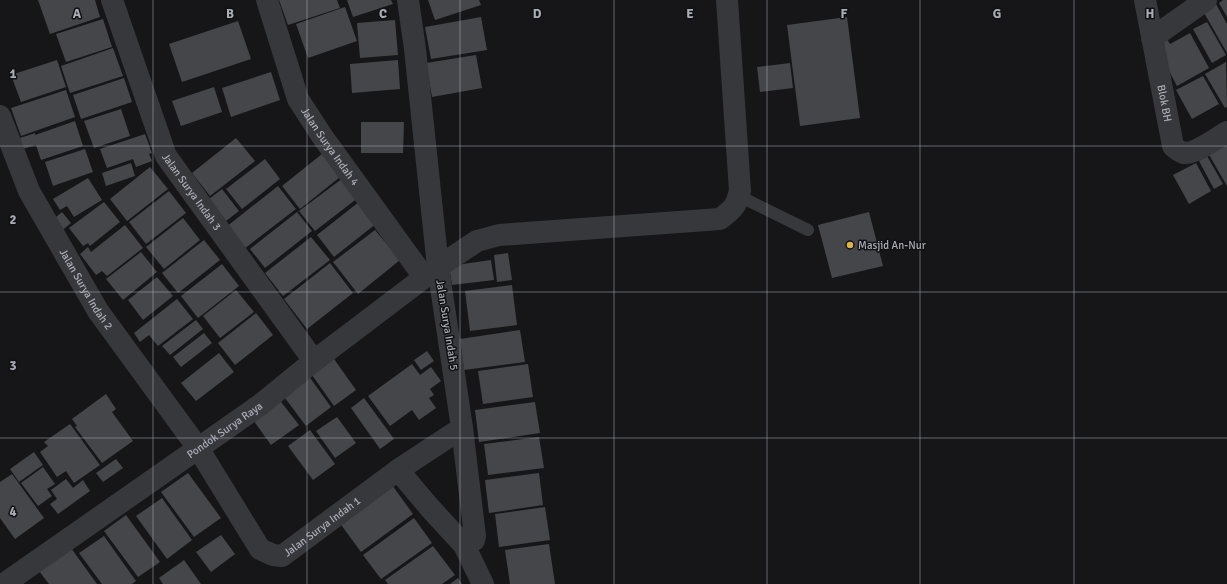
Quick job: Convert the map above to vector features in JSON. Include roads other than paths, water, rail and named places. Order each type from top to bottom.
[{"type":"street","name":"Jalan Surya Indah 3","points":[[112,0],[166,156],[314,361]]},
{"type":"street","name":"Jalan Surya Indah 4","points":[[267,0],[298,99],[322,136],[431,272]]},
{"type":"street","name":"Jalan Surya Indah 5","points":[[408,0],[415,48],[431,272],[462,428],[475,536],[474,540],[464,545]]},
{"type":"street","points":[[727,0],[740,191],[739,196]]},
{"type":"street","name":"Blok BH","points":[[1145,0],[1173,146],[1184,153],[1192,152],[1227,132]]},
{"type":"street","points":[[1152,38],[1206,0]]},
{"type":"street","name":"Jalan Surya Indah 2","points":[[0,116],[29,191],[98,311],[198,448]]},
{"type":"street","name":"Pondok Surya Raya","points":[[4,584],[260,405],[314,361],[431,272],[477,241],[499,235],[720,219],[737,204],[739,196]]},
{"type":"street","points":[[462,428],[398,470],[464,545],[483,584]]},
{"type":"street","name":"Jalan Surya Indah 1","points":[[198,448],[260,549],[273,555],[282,556],[398,470]]},
{"type":"lane","points":[[739,196],[808,230]]},
{"type":"place","name":"Masjid An-Nur","points":[[850,245]]}]
